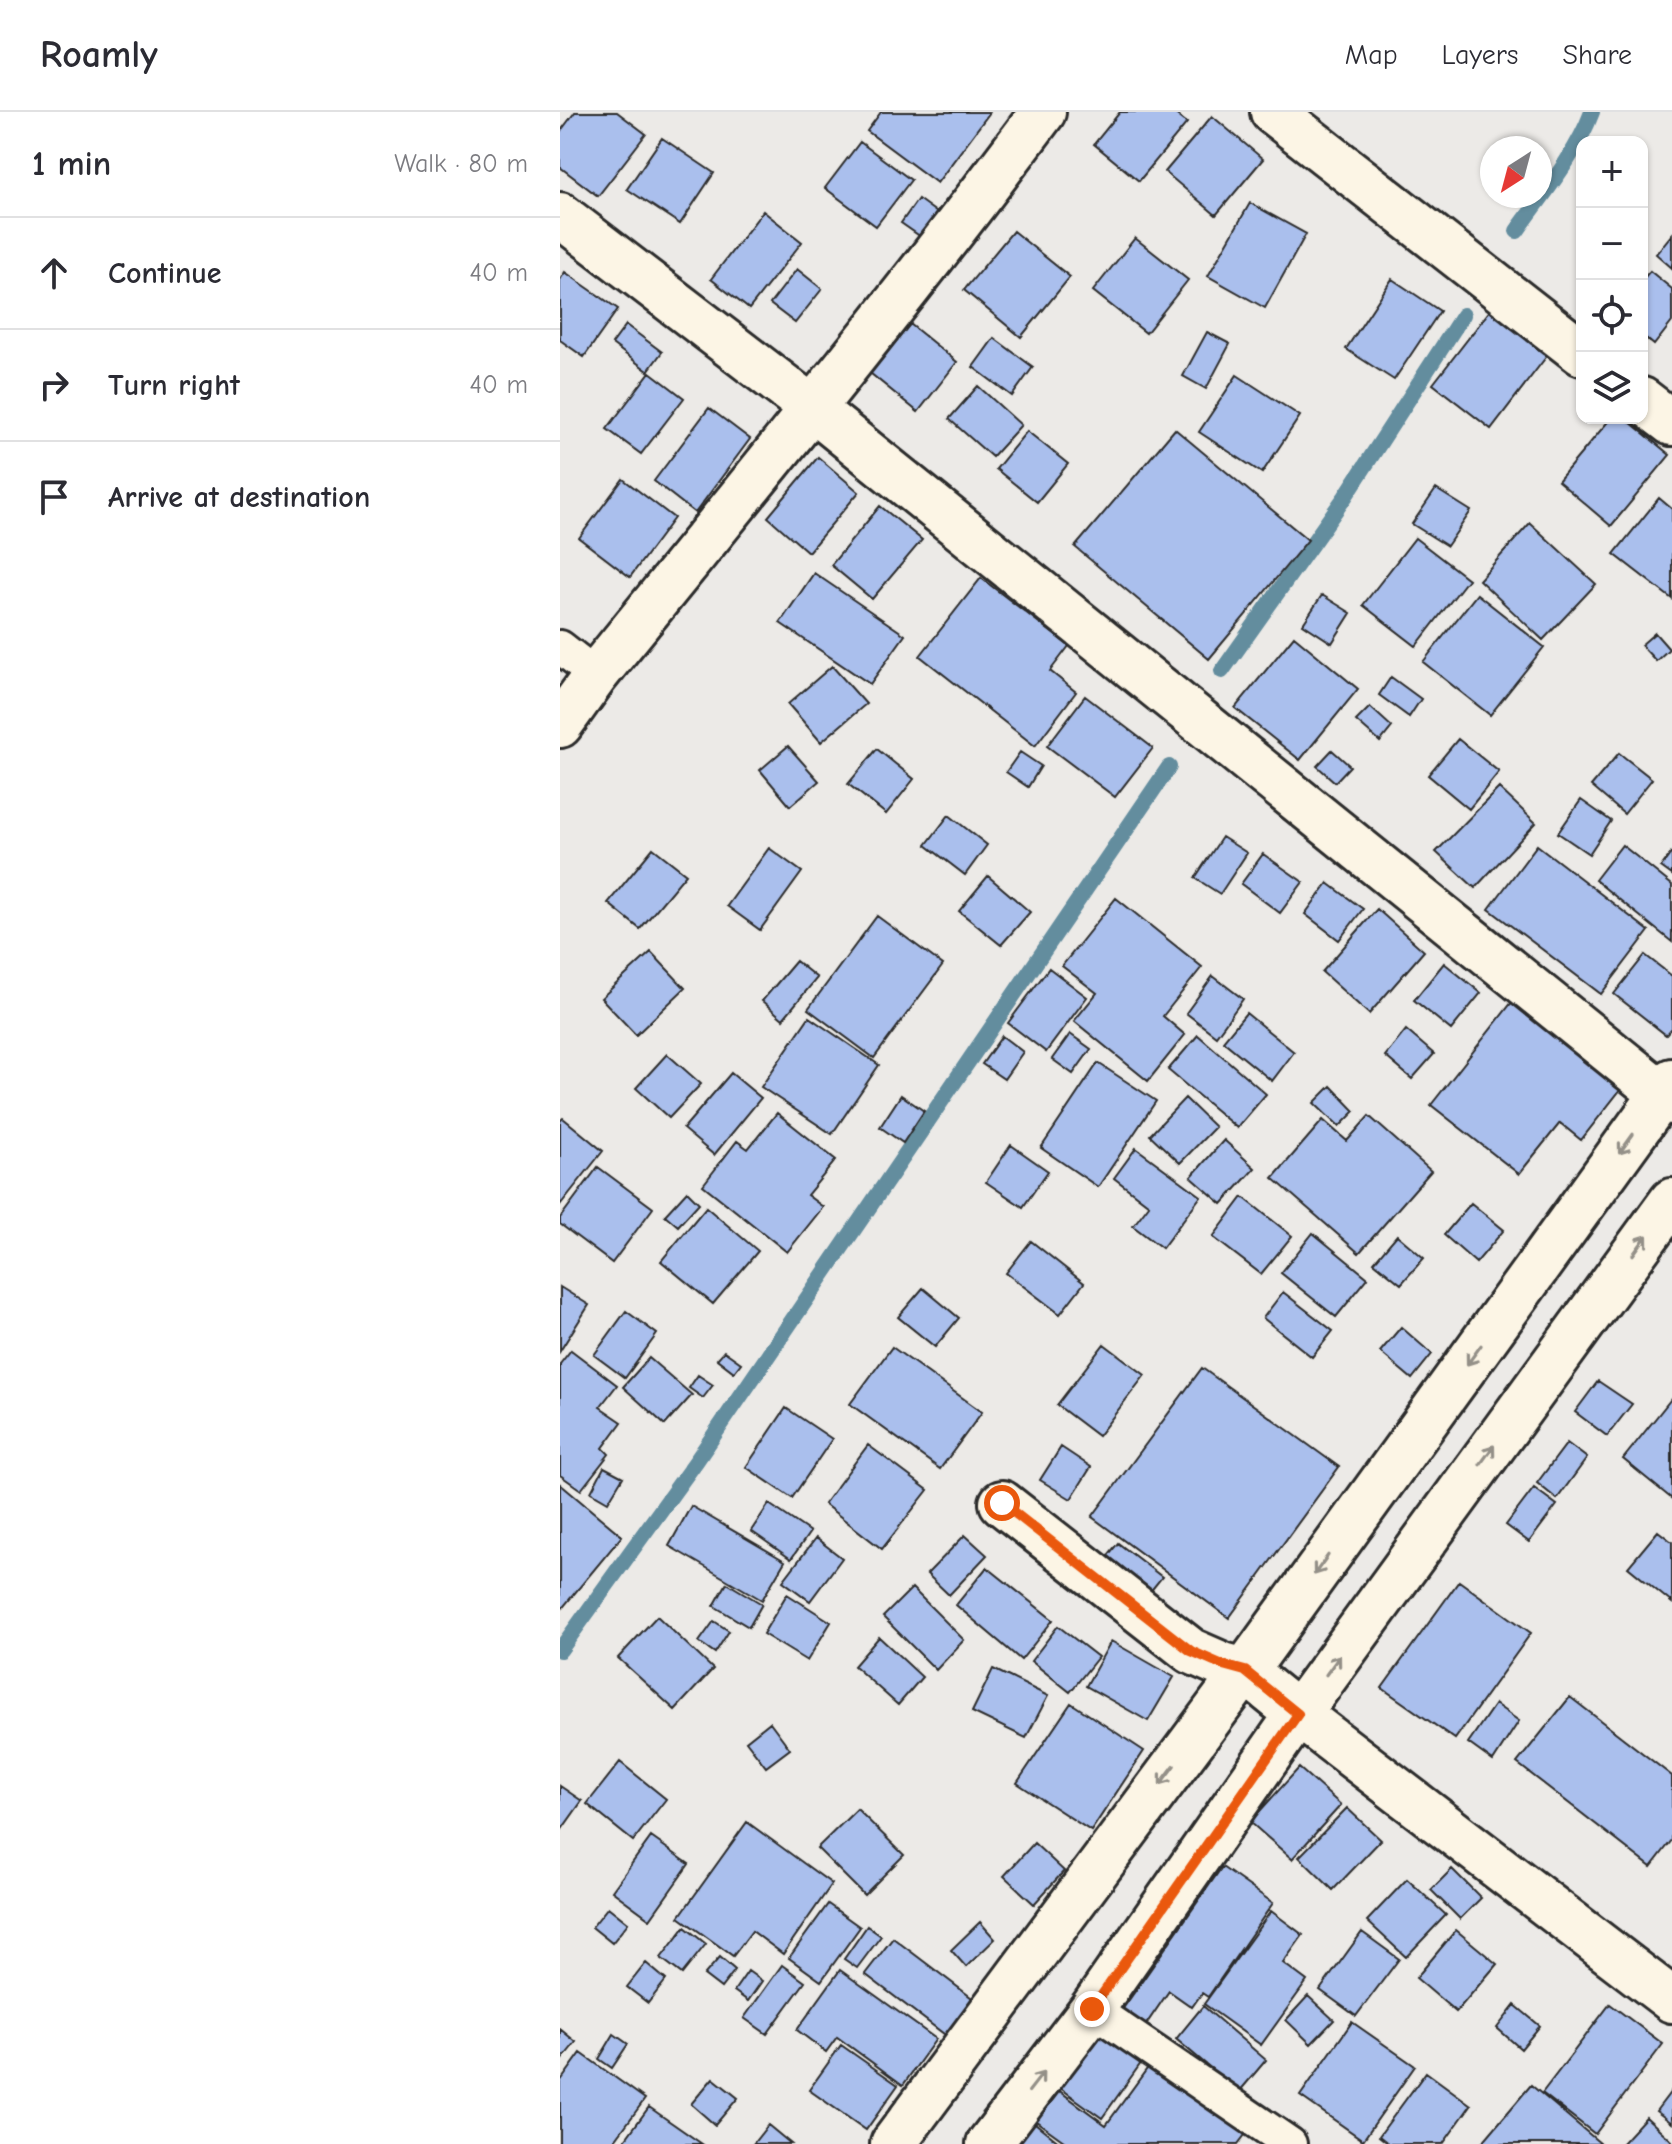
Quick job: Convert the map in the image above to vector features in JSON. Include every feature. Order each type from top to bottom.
[{"type":"street","points":[[560,725],[596,675],[956,228],[1043,112]]},
{"type":"street","points":[[1273,112],[1581,352]]},
{"type":"street","points":[[560,215],[812,408],[1669,1092],[1245,1671],[893,2144]]},
{"type":"street","points":[[1648,405],[1672,423]]},
{"type":"street","points":[[989,2144],[1092,2009],[1298,1714],[1672,1201]]},
{"type":"street","points":[[1002,1503],[1191,1651],[1245,1671],[1672,2000]]},
{"type":"lane","points":[[560,647],[596,675]]},
{"type":"lane","points":[[1092,2009],[1290,2144]]},
{"type":"building","points":[[575,112],[617,112],[646,134],[598,196],[560,167],[560,132]]},
{"type":"building","points":[[881,112],[990,112],[937,183],[867,131]]},
{"type":"building","points":[[1120,112],[1173,112],[1187,123],[1139,181],[1094,144]]},
{"type":"building","points":[[1212,116],[1263,159],[1216,215],[1165,172]]},
{"type":"building","points":[[662,138],[714,173],[680,224],[627,189]]},
{"type":"building","points":[[860,142],[911,180],[876,226],[825,188]]},
{"type":"building","points":[[918,199],[940,215],[924,239],[901,223]]},
{"type":"building","points":[[1250,203],[1306,234],[1265,308],[1208,276]]},
{"type":"building","points":[[763,211],[802,242],[749,309],[711,279]]},
{"type":"building","points":[[1013,231],[1070,277],[1021,337],[964,290]]},
{"type":"building","points":[[1672,234],[1672,268],[1656,254]]},
{"type":"building","points":[[1135,238],[1188,280],[1146,333],[1093,291]]},
{"type":"building","points":[[797,269],[822,289],[795,323],[770,304]]},
{"type":"building","points":[[1650,271],[1672,289],[1672,322],[1654,345],[1648,340]]},
{"type":"building","points":[[565,272],[618,309],[584,357],[560,340],[560,280]]},
{"type":"building","points":[[1392,279],[1440,311],[1394,380],[1346,349]]},
{"type":"building","points":[[1495,304],[1553,348],[1491,429],[1433,384]]},
{"type":"building","points":[[910,324],[957,362],[918,412],[870,373]]},
{"type":"building","points":[[626,325],[662,352],[648,371],[612,344]]},
{"type":"building","points":[[1207,332],[1230,344],[1206,389],[1183,376]]},
{"type":"building","points":[[994,338],[1033,367],[1012,396],[973,367]]},
{"type":"building","points":[[650,372],[684,398],[641,454],[607,429]]},
{"type":"building","points":[[1237,375],[1300,416],[1262,473],[1199,432]]},
{"type":"building","points":[[978,386],[1021,425],[992,457],[949,419]]},
{"type":"building","points":[[709,408],[750,439],[695,513],[654,481]]},
{"type":"building","points":[[1606,424],[1632,424],[1670,455],[1611,526],[1558,481]]},
{"type":"building","points":[[1175,429],[1308,540],[1209,659],[1075,547]]},
{"type":"building","points":[[1027,431],[1068,464],[1037,502],[996,469]]},
{"type":"building","points":[[818,457],[859,492],[808,552],[768,517]]},
{"type":"building","points":[[623,479],[674,518],[630,577],[579,538]]},
{"type":"building","points":[[1436,489],[1471,511],[1447,546],[1412,524]]},
{"type":"building","points":[[1659,498],[1672,509],[1672,599],[1614,554]]},
{"type":"building","points":[[880,506],[922,540],[872,599],[831,565]]},
{"type":"building","points":[[1530,523],[1596,584],[1543,640],[1479,580]]},
{"type":"building","points":[[1415,538],[1468,579],[1416,646],[1363,605]]},
{"type":"building","points":[[814,573],[905,635],[870,684],[780,623]]},
{"type":"building","points":[[981,578],[1069,646],[1050,671],[1076,692],[1035,746],[920,656]]},
{"type":"building","points":[[1477,594],[1544,647],[1490,715],[1423,662]]},
{"type":"building","points":[[1322,595],[1351,613],[1332,643],[1303,624]]},
{"type":"building","points":[[1655,633],[1669,649],[1656,661],[1641,645]]},
{"type":"building","points":[[1294,636],[1358,689],[1300,760],[1235,708]]},
{"type":"building","points":[[832,666],[866,704],[821,742],[788,704]]},
{"type":"building","points":[[1391,677],[1421,699],[1409,717],[1379,695]]},
{"type":"building","points":[[1085,696],[1153,748],[1115,797],[1047,746]]},
{"type":"building","points":[[1370,707],[1392,727],[1380,742],[1356,721]]},
{"type":"building","points":[[1458,739],[1499,772],[1469,809],[1428,775]]},
{"type":"building","points":[[788,746],[819,781],[790,806],[760,770]]},
{"type":"building","points":[[877,749],[914,779],[886,814],[848,784]]},
{"type":"building","points":[[1332,750],[1350,766],[1335,782],[1317,766]]},
{"type":"building","points":[[1020,752],[1041,766],[1028,787],[1006,772]]},
{"type":"building","points":[[1619,753],[1652,779],[1624,814],[1591,786]]},
{"type":"building","points":[[1499,788],[1536,823],[1475,888],[1436,852]]},
{"type":"building","points":[[1581,800],[1611,821],[1589,854],[1558,833]]},
{"type":"building","points":[[949,815],[987,845],[965,875],[926,845]]},
{"type":"building","points":[[1222,837],[1247,853],[1220,894],[1195,878]]},
{"type":"building","points":[[1537,845],[1649,931],[1601,994],[1489,909]]},
{"type":"building","points":[[1622,845],[1672,885],[1672,942],[1595,880]]},
{"type":"building","points":[[653,848],[686,874],[640,929],[608,903]]},
{"type":"building","points":[[769,848],[802,872],[760,930],[727,906]]},
{"type":"building","points":[[1672,852],[1672,875],[1661,867]]},
{"type":"building","points":[[1263,854],[1303,882],[1280,913],[1241,884]]},
{"type":"building","points":[[988,876],[1030,912],[1001,945],[959,911]]},
{"type":"building","points":[[1328,883],[1363,909],[1339,940],[1305,914]]},
{"type":"building","points":[[1116,898],[1202,967],[1163,1016],[1185,1035],[1148,1081],[1074,1021],[1097,993],[1062,966]]},
{"type":"building","points":[[1377,909],[1424,951],[1369,1014],[1322,972]]},
{"type":"building","points":[[877,916],[943,965],[874,1058],[808,1009]]},
{"type":"building","points":[[651,952],[685,988],[636,1035],[601,998]]},
{"type":"building","points":[[1645,955],[1672,976],[1672,1028],[1666,1035],[1614,994]]},
{"type":"building","points":[[796,961],[817,978],[783,1019],[762,1001]]},
{"type":"building","points":[[1444,963],[1481,993],[1451,1030],[1414,1000]]},
{"type":"building","points":[[1049,968],[1087,997],[1046,1052],[1008,1023]]},
{"type":"building","points":[[1213,976],[1243,999],[1216,1036],[1186,1013]]},
{"type":"building","points":[[1520,992],[1624,1085],[1581,1140],[1560,1123],[1519,1174],[1431,1105]]},
{"type":"building","points":[[1246,1013],[1294,1052],[1272,1081],[1223,1041]]},
{"type":"building","points":[[809,1017],[879,1065],[832,1134],[761,1087]]},
{"type":"building","points":[[1406,1030],[1434,1054],[1412,1079],[1385,1056]]},
{"type":"building","points":[[1070,1034],[1091,1049],[1073,1074],[1052,1059]]},
{"type":"building","points":[[1198,1035],[1266,1094],[1237,1128],[1168,1070]]},
{"type":"building","points":[[1002,1036],[1023,1052],[1004,1079],[982,1064]]},
{"type":"building","points":[[667,1054],[701,1084],[669,1118],[636,1088]]},
{"type":"building","points":[[1098,1063],[1156,1101],[1098,1187],[1041,1148]]},
{"type":"building","points":[[731,1073],[761,1098],[714,1155],[683,1129]]},
{"type":"building","points":[[1331,1086],[1355,1111],[1339,1127],[1314,1103]]},
{"type":"building","points":[[901,1095],[924,1111],[903,1143],[880,1127]]},
{"type":"building","points":[[1185,1098],[1215,1127],[1180,1163],[1150,1135]]},
{"type":"building","points":[[777,1113],[836,1160],[807,1195],[823,1207],[787,1252],[703,1185],[737,1141],[748,1149]]},
{"type":"building","points":[[1369,1116],[1431,1171],[1359,1253],[1273,1178],[1323,1120],[1347,1141]]},
{"type":"building","points":[[563,1118],[603,1151],[560,1205],[560,1121]]},
{"type":"building","points":[[1224,1140],[1255,1168],[1222,1204],[1191,1177]]},
{"type":"building","points":[[1011,1145],[1048,1171],[1023,1207],[986,1182]]},
{"type":"building","points":[[1136,1148],[1201,1196],[1162,1248],[1133,1226],[1149,1205],[1114,1178]]},
{"type":"building","points":[[598,1167],[653,1208],[612,1263],[560,1224],[560,1218]]},
{"type":"building","points":[[687,1191],[699,1203],[678,1226],[665,1215]]},
{"type":"building","points":[[1243,1197],[1292,1236],[1261,1274],[1213,1237]]},
{"type":"building","points":[[1471,1203],[1504,1230],[1476,1263],[1444,1235]]},
{"type":"building","points":[[706,1207],[758,1251],[713,1304],[661,1261]]},
{"type":"building","points":[[1313,1233],[1368,1278],[1336,1317],[1281,1273]]},
{"type":"building","points":[[1397,1235],[1424,1258],[1401,1284],[1374,1262]]},
{"type":"building","points":[[1031,1241],[1084,1283],[1060,1314],[1006,1273]]},
{"type":"building","points":[[560,1287],[589,1305],[560,1351]]},
{"type":"building","points":[[923,1288],[959,1318],[935,1347],[898,1317]]},
{"type":"building","points":[[1283,1292],[1333,1331],[1312,1357],[1263,1318]]},
{"type":"building","points":[[626,1311],[657,1334],[625,1378],[594,1355]]},
{"type":"building","points":[[1401,1327],[1432,1354],[1412,1379],[1380,1352]]},
{"type":"building","points":[[1104,1344],[1145,1375],[1098,1436],[1057,1405]]},
{"type":"building","points":[[892,1347],[982,1412],[940,1469],[850,1404]]},
{"type":"building","points":[[571,1350],[617,1385],[600,1407],[622,1422],[603,1448],[609,1454],[581,1490],[560,1475],[560,1364]]},
{"type":"building","points":[[724,1351],[741,1363],[734,1372],[717,1359]]},
{"type":"building","points":[[649,1358],[692,1395],[665,1425],[623,1387]]},
{"type":"building","points":[[1202,1368],[1339,1467],[1229,1618],[1092,1517]]},
{"type":"building","points":[[698,1375],[713,1385],[703,1398],[689,1388]]},
{"type":"building","points":[[1598,1381],[1632,1404],[1607,1436],[1575,1412]]},
{"type":"building","points":[[1672,1400],[1672,1499],[1623,1459]]},
{"type":"building","points":[[786,1408],[832,1439],[792,1498],[746,1467]]},
{"type":"building","points":[[1567,1443],[1587,1458],[1557,1499],[1537,1483]]},
{"type":"building","points":[[868,1445],[928,1490],[882,1549],[824,1504]]},
{"type":"building","points":[[1061,1447],[1091,1467],[1071,1499],[1040,1480]]},
{"type":"building","points":[[604,1467],[623,1477],[608,1502],[591,1492]]},
{"type":"building","points":[[560,1484],[622,1536],[560,1611]]},
{"type":"building","points":[[1534,1488],[1557,1505],[1529,1542],[1506,1525]]},
{"type":"building","points":[[769,1504],[810,1532],[791,1559],[751,1531]]},
{"type":"building","points":[[691,1506],[785,1561],[762,1600],[669,1546]]},
{"type":"building","points":[[1658,1531],[1672,1542],[1672,1603],[1628,1567]]},
{"type":"building","points":[[965,1535],[987,1555],[949,1595],[927,1574]]},
{"type":"building","points":[[816,1538],[842,1558],[810,1601],[783,1581]]},
{"type":"building","points":[[1118,1543],[1162,1577],[1145,1598],[1101,1564]]},
{"type":"building","points":[[987,1567],[1053,1620],[1021,1660],[956,1605]]},
{"type":"building","points":[[1459,1581],[1531,1633],[1455,1739],[1382,1688]]},
{"type":"building","points":[[727,1583],[762,1604],[749,1627],[714,1606]]},
{"type":"building","points":[[912,1588],[964,1640],[936,1670],[883,1617]]},
{"type":"building","points":[[787,1594],[831,1622],[807,1661],[763,1634]]},
{"type":"building","points":[[657,1616],[713,1669],[675,1710],[618,1658]]},
{"type":"building","points":[[714,1621],[729,1631],[715,1653],[699,1642]]},
{"type":"building","points":[[1058,1626],[1098,1657],[1070,1692],[1031,1661]]},
{"type":"building","points":[[879,1637],[922,1677],[898,1705],[854,1666]]},
{"type":"building","points":[[1111,1641],[1174,1677],[1148,1721],[1086,1686]]},
{"type":"building","points":[[993,1669],[1048,1696],[1026,1738],[972,1712]]},
{"type":"building","points":[[1570,1697],[1672,1776],[1672,1840],[1651,1867],[1517,1763]]},
{"type":"building","points":[[1071,1703],[1144,1751],[1091,1831],[1017,1783]]},
{"type":"building","points":[[1495,1704],[1519,1721],[1493,1761],[1468,1743]]},
{"type":"building","points":[[770,1722],[790,1749],[766,1767],[746,1741]]},
{"type":"building","points":[[620,1762],[666,1799],[633,1841],[587,1804]]},
{"type":"building","points":[[1299,1768],[1341,1805],[1292,1859],[1250,1822]]},
{"type":"building","points":[[560,1786],[582,1801],[560,1832]]},
{"type":"building","points":[[1347,1808],[1381,1840],[1333,1890],[1299,1857]]},
{"type":"building","points":[[857,1809],[904,1855],[864,1895],[817,1848]]},
{"type":"building","points":[[747,1822],[832,1884],[783,1954],[752,1931],[733,1956],[679,1917]]},
{"type":"building","points":[[651,1837],[689,1864],[650,1919],[612,1891]]},
{"type":"building","points":[[1034,1843],[1064,1871],[1034,1904],[1004,1876]]},
{"type":"building","points":[[1222,1867],[1273,1903],[1208,1997],[1202,1993],[1192,2007],[1169,1991],[1145,2026],[1122,2010]]},
{"type":"building","points":[[1452,1869],[1481,1898],[1460,1919],[1431,1890]]},
{"type":"building","points":[[1407,1879],[1446,1915],[1406,1957],[1367,1921]]},
{"type":"building","points":[[828,1904],[860,1927],[821,1981],[789,1958]]},
{"type":"building","points":[[608,1907],[628,1923],[612,1943],[592,1927]]},
{"type":"building","points":[[1271,1911],[1303,1935],[1283,1963],[1307,1981],[1261,2045],[1204,2004]]},
{"type":"building","points":[[980,1922],[995,1939],[966,1967],[951,1950]]},
{"type":"building","points":[[867,1926],[881,1936],[857,1968],[844,1959]]},
{"type":"building","points":[[685,1927],[706,1944],[682,1974],[661,1958]]},
{"type":"building","points":[[1456,1930],[1497,1964],[1456,2012],[1416,1978]]},
{"type":"building","points":[[1362,1932],[1399,1959],[1356,2016],[1320,1990]]},
{"type":"building","points":[[893,1938],[976,2001],[948,2037],[865,1974]]},
{"type":"building","points":[[720,1957],[735,1970],[721,1988],[704,1975]]},
{"type":"building","points":[[646,1963],[666,1980],[648,2003],[627,1987]]},
{"type":"building","points":[[782,1965],[805,1982],[767,2034],[744,2018]]},
{"type":"building","points":[[840,1970],[936,2039],[903,2085],[837,2037],[826,2052],[797,2030]]},
{"type":"building","points":[[748,1971],[762,1981],[748,2001],[734,1991]]},
{"type":"building","points":[[1308,1996],[1334,2020],[1311,2044],[1286,2020]]},
{"type":"building","points":[[1610,2004],[1663,2044],[1595,2134],[1542,2093]]},
{"type":"building","points":[[1515,2005],[1540,2026],[1521,2049],[1497,2028]]},
{"type":"building","points":[[1203,2006],[1266,2060],[1239,2092],[1176,2039]]},
{"type":"building","points":[[1097,2020],[1146,2056],[1102,2118],[1052,2082]]},
{"type":"building","points":[[1352,2022],[1415,2066],[1363,2140],[1300,2096]]},
{"type":"building","points":[[560,2029],[576,2042],[560,2062]]},
{"type":"building","points":[[614,2034],[628,2044],[612,2068],[599,2059]]},
{"type":"building","points":[[841,2045],[898,2085],[866,2130],[809,2090]]},
{"type":"building","points":[[581,2053],[645,2099],[612,2144],[560,2144],[560,2082]]},
{"type":"building","points":[[1152,2062],[1248,2131],[1238,2144],[1068,2144],[1032,2118],[1054,2087],[1106,2125]]},
{"type":"building","points":[[1426,2072],[1471,2105],[1443,2144],[1389,2144],[1379,2136]]},
{"type":"building","points":[[713,2078],[738,2098],[715,2125],[691,2104]]},
{"type":"building","points":[[1531,2085],[1601,2144],[1481,2144]]},
{"type":"building","points":[[1672,2090],[1672,2123],[1656,2111]]},
{"type":"building","points":[[649,2107],[702,2144],[622,2144]]},
{"type":"building","points":[[1646,2117],[1672,2141],[1672,2144],[1621,2144]]},
{"type":"building","points":[[1030,2119],[1061,2144],[1009,2144]]},
{"type":"building","points":[[768,2125],[791,2144],[753,2144]]},
{"type":"waterway","points":[[1517,231],[1568,159],[1592,112]]},
{"type":"waterway","points":[[1222,671],[1345,497],[1463,315]]},
{"type":"waterway","points":[[560,1650],[697,1460],[1169,767]]},
{"type":"route","points":[[1002,1503],[1191,1651],[1245,1671],[1298,1714],[1092,2009]]}]
